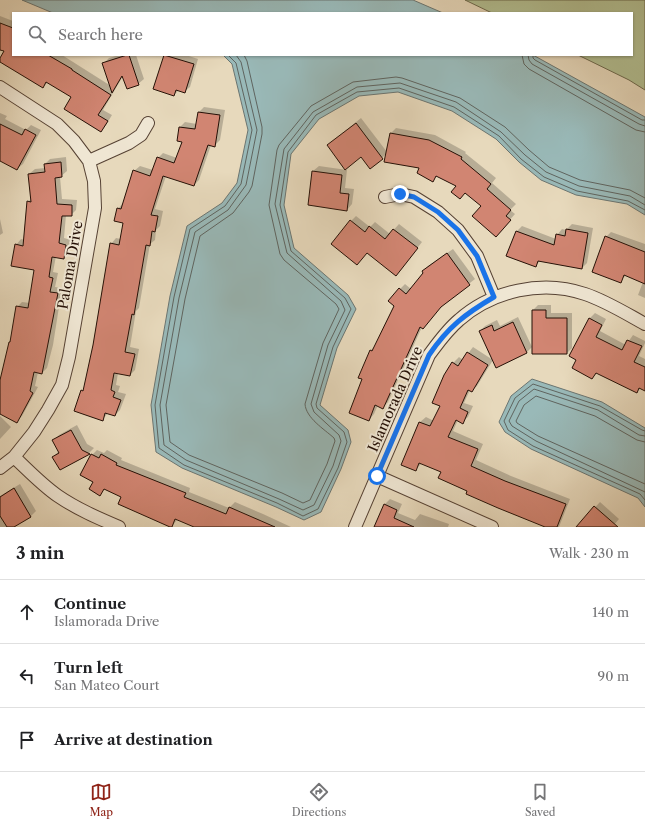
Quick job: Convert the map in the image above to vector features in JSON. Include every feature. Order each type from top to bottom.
[{"type":"street","name":"Paloma Drive","points":[[0,87],[57,124],[74,141],[89,160],[94,182],[95,208],[69,357],[62,384],[34,432],[14,456],[0,468]]},
{"type":"street","points":[[89,160],[129,143],[141,135],[148,123]]},
{"type":"street","points":[[384,196],[400,194],[414,197],[438,212],[458,230],[477,256],[494,297]]},
{"type":"street","name":"Islamorada Drive","points":[[355,527],[429,355],[440,339],[471,310],[494,297],[529,288],[556,288],[583,293],[610,304],[645,324]]},
{"type":"street","points":[[14,456],[36,478],[58,496],[88,513],[119,527]]},
{"type":"street","points":[[377,476],[492,527]]},
{"type":"green space","points":[[465,0],[645,0],[645,90],[629,80],[580,56],[633,56],[633,12],[490,12]]},
{"type":"water","points":[[22,0],[413,0],[441,12],[51,12]]},
{"type":"water","points":[[224,56],[535,56],[645,117],[645,215],[627,204],[576,195],[541,180],[519,162],[496,139],[452,111],[398,92],[359,96],[319,119],[291,154],[284,205],[294,248],[348,295],[356,309],[337,348],[320,405],[348,430],[351,442],[341,469],[321,512],[304,520],[182,468],[156,452],[151,405],[170,296],[187,226],[222,203],[237,183],[248,130],[232,64]]},
{"type":"water","points":[[532,379],[602,402],[645,428],[645,507],[638,498],[531,449],[505,432],[499,422],[511,396]]},
{"type":"building","points":[[0,23],[12,28],[12,56],[50,56],[111,95],[98,115],[108,121],[101,132],[64,109],[71,97],[46,82],[43,88],[0,62],[0,58],[4,51],[0,50]]},
{"type":"building","points":[[124,56],[129,56],[139,85],[127,89],[122,76],[112,93],[102,63]]},
{"type":"building","points":[[164,56],[194,64],[185,93],[176,90],[174,96],[153,89]]},
{"type":"building","points":[[198,112],[220,115],[215,147],[208,145],[194,186],[163,176],[151,215],[158,216],[155,232],[152,231],[150,246],[146,245],[134,315],[132,314],[125,352],[135,354],[130,376],[114,373],[111,390],[115,392],[113,397],[121,400],[115,416],[105,413],[103,421],[74,411],[81,390],[83,391],[93,345],[110,243],[119,245],[123,223],[114,221],[117,208],[121,209],[133,170],[150,176],[157,157],[174,163],[182,142],[177,141],[179,127],[195,129]]},
{"type":"building","points":[[356,123],[383,159],[370,169],[361,157],[345,170],[327,145]]},
{"type":"building","points":[[0,124],[22,135],[25,129],[36,135],[17,170],[0,161]]},
{"type":"building","points":[[390,133],[429,140],[462,157],[461,159],[491,184],[487,189],[511,210],[506,216],[511,220],[496,237],[472,216],[481,206],[465,193],[460,199],[451,192],[456,186],[436,176],[433,182],[417,173],[419,168],[384,162]]},
{"type":"building","points":[[61,162],[62,177],[55,178],[57,204],[72,205],[72,216],[62,216],[59,243],[66,245],[64,259],[52,257],[49,277],[53,278],[50,292],[58,293],[42,374],[34,372],[30,391],[33,393],[17,423],[0,414],[0,380],[10,342],[16,306],[28,308],[34,270],[11,266],[15,244],[23,246],[27,201],[31,202],[28,174],[45,172],[44,164]]},
{"type":"building","points":[[312,171],[342,175],[340,193],[349,194],[347,211],[308,205]]},
{"type":"building","points":[[350,220],[365,232],[369,226],[385,239],[393,229],[418,248],[396,276],[367,253],[357,265],[331,244]]},
{"type":"building","points":[[566,229],[588,233],[582,269],[538,261],[536,267],[506,256],[516,231],[554,245],[556,234],[565,236]]},
{"type":"building","points":[[605,236],[645,252],[645,284],[624,275],[621,283],[592,272]]},
{"type":"building","points":[[447,253],[470,285],[441,307],[423,329],[420,327],[383,409],[375,405],[369,421],[349,413],[362,379],[358,378],[370,350],[372,351],[394,306],[388,301],[399,288],[406,294],[423,273],[422,271]]},
{"type":"building","points":[[532,310],[546,310],[546,318],[567,318],[567,354],[532,354]]},
{"type":"building","points":[[589,318],[602,325],[596,337],[622,350],[627,340],[642,346],[634,362],[645,367],[645,391],[639,388],[637,393],[596,373],[592,379],[572,368],[576,360],[569,356]]},
{"type":"building","points":[[513,322],[527,353],[496,368],[479,331],[492,325],[494,331]]},
{"type":"building","points":[[467,352],[488,365],[472,392],[468,390],[460,408],[468,412],[463,424],[456,420],[448,437],[478,449],[471,466],[505,481],[566,504],[557,527],[545,527],[466,494],[467,491],[438,478],[441,472],[419,463],[416,471],[401,465],[419,422],[430,426],[440,406],[432,403],[444,375],[452,362],[458,366]]},
{"type":"building","points":[[71,430],[82,450],[90,454],[60,470],[52,457],[59,453],[52,440]]},
{"type":"building","points":[[91,454],[99,458],[101,454],[117,463],[116,465],[186,493],[184,497],[226,514],[229,507],[275,527],[194,527],[175,519],[172,527],[170,527],[118,504],[121,497],[104,489],[100,496],[89,489],[93,482],[80,475]]},
{"type":"building","points":[[14,488],[31,517],[14,527],[7,527],[0,516],[0,497]]},
{"type":"building","points":[[384,504],[397,510],[394,518],[414,527],[374,527]]},
{"type":"building","points":[[594,506],[618,527],[576,527]]},
{"type":"route","points":[[377,476],[429,355],[440,339],[458,321],[471,310],[494,297],[477,256],[458,230],[438,212],[414,197],[400,194]]}]
